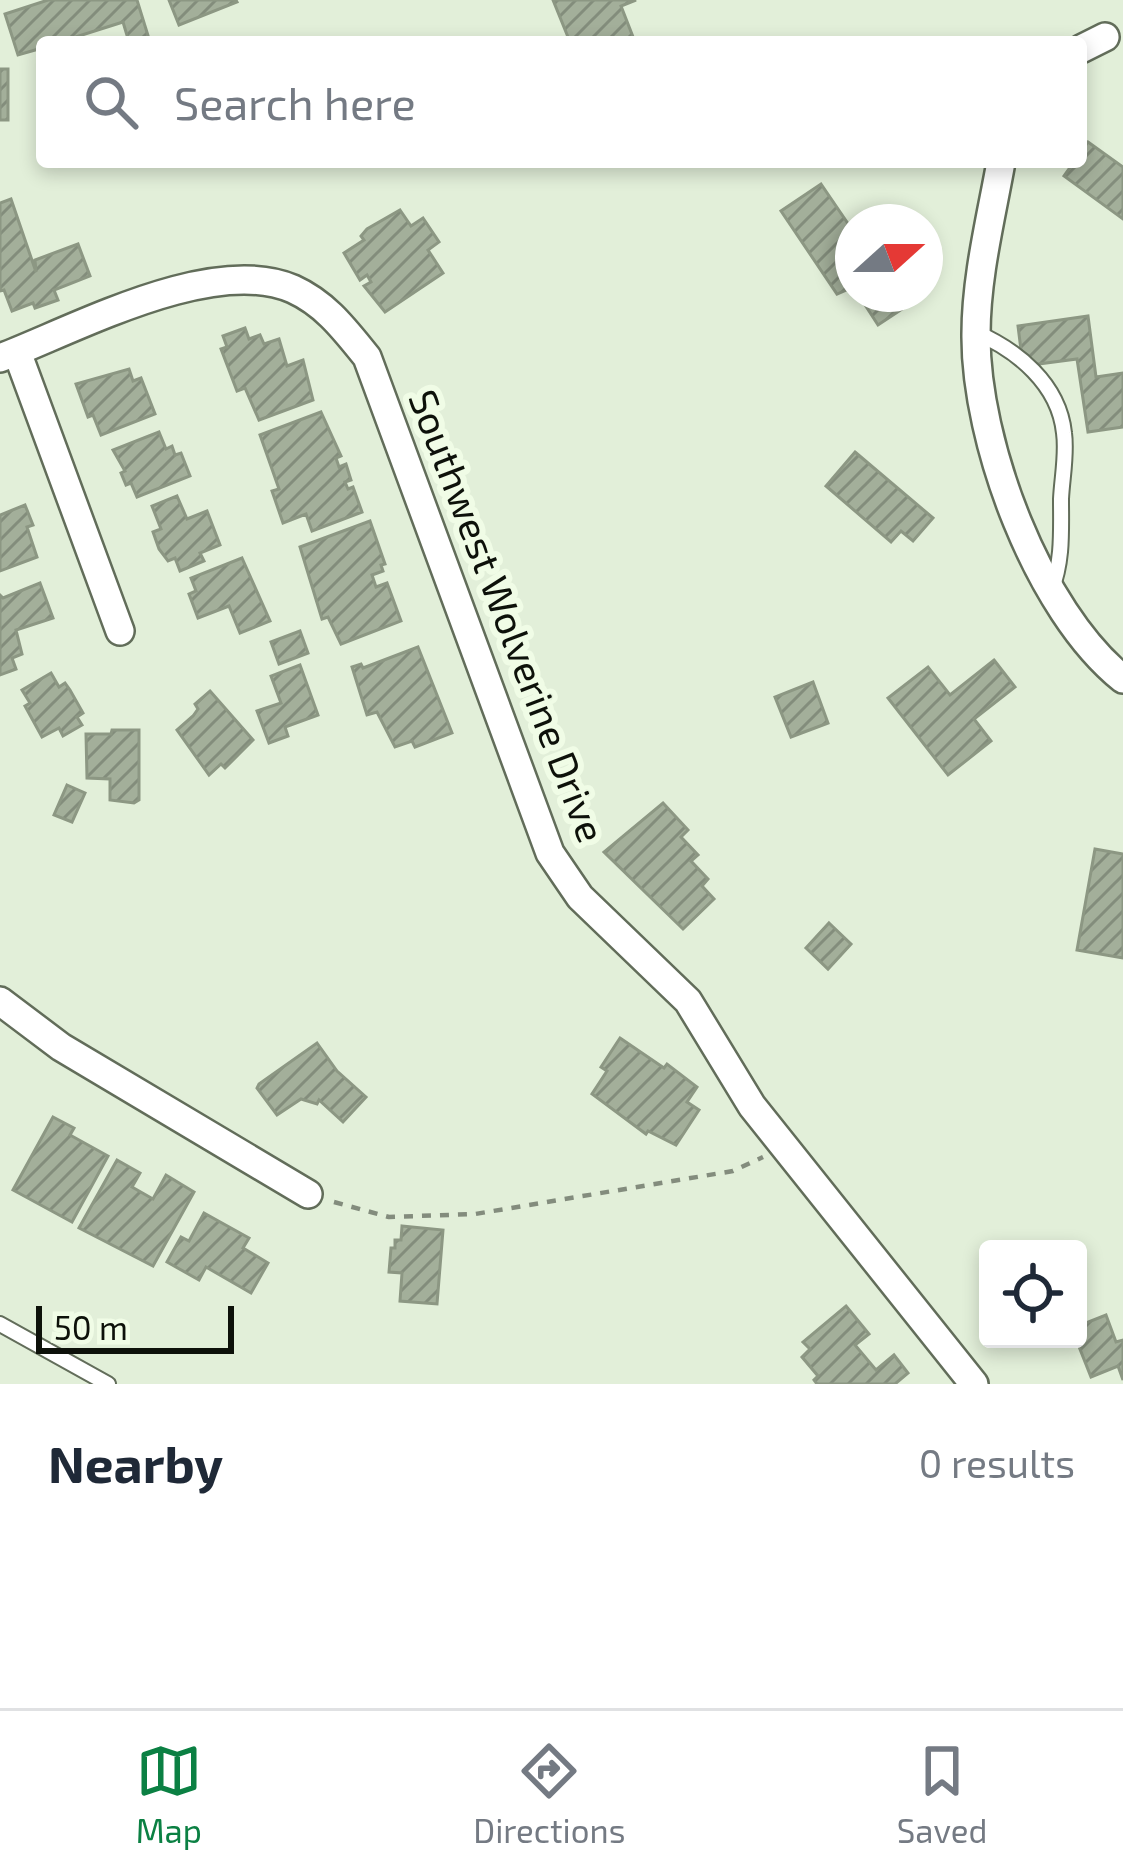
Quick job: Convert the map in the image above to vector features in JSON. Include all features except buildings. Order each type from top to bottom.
[{"type":"street","points":[[1000,168],[976,332],[985,416],[1012,504],[1050,594],[1082,640],[1123,680]]},
{"type":"street","name":"Southwest Wolverine Drive","points":[[8,355],[208,283],[248,280],[290,288],[332,313],[367,357],[550,853],[580,897],[688,1000],[752,1106],[974,1384]]},
{"type":"street","points":[[8,355],[120,631]]},
{"type":"street","points":[[0,1000],[61,1047],[308,1194]]},
{"type":"lane","points":[[976,332],[1032,367],[1065,431],[1060,569],[1050,594]]},
{"type":"lane","points":[[0,1324],[108,1384]]},
{"type":"path","points":[[308,1194],[389,1217],[475,1214],[733,1171],[752,1165],[783,1144]]}]
